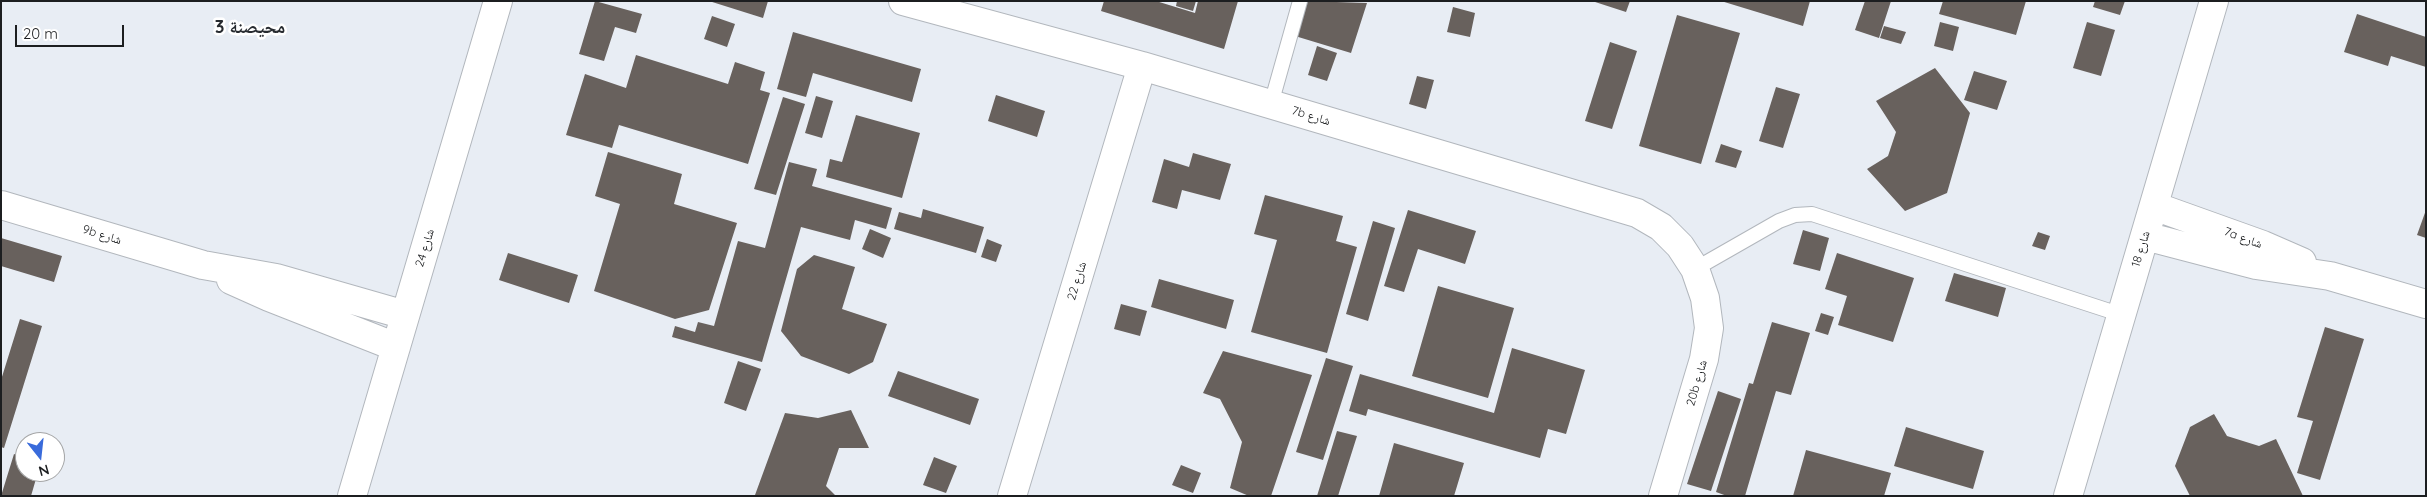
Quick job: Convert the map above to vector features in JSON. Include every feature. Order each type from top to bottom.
[{"type":"street","name":"شارع 24","points":[[352,496],[498,1]]},
{"type":"street","name":"7b شارع","points":[[903,1],[1142,66],[1637,212],[1660,227],[1680,246],[1695,270]]},
{"type":"street","name":"شارع 18","points":[[2068,496],[2214,1]]},
{"type":"street","name":"شارع 22","points":[[1012,496],[1142,66]]},
{"type":"street","name":"9b شارع","points":[[1,205],[203,265],[276,278],[405,315]]},
{"type":"street","name":"7a شارع","points":[[2154,206],[2263,245],[2330,276]]},
{"type":"street","name":"7a شارع","points":[[2145,236],[2256,264],[2330,276],[2426,304]]},
{"type":"street","name":"9b شارع","points":[[203,265],[269,297],[396,347]]},
{"type":"street","name":"20b شارع","points":[[1663,496],[1704,359],[1709,328],[1705,298],[1695,270]]},
{"type":"lane","points":[[1271,104],[1300,1]]},
{"type":"lane","points":[[1695,270],[1779,221],[1795,215],[1812,214],[2122,315]]},
{"type":"building","points":[[595,1],[642,14],[636,33],[615,27],[604,61],[579,54]]},
{"type":"building","points":[[709,1],[768,1],[763,18]]},
{"type":"building","points":[[1104,1],[1156,1],[1195,13],[1198,1],[1238,1],[1224,49],[1101,11]]},
{"type":"building","points":[[1177,1],[1196,1],[1193,11],[1176,6]]},
{"type":"building","points":[[1306,1],[1367,3],[1351,53],[1295,36]]},
{"type":"building","points":[[1592,1],[1630,1],[1626,12]]},
{"type":"building","points":[[1721,1],[1810,1],[1803,26]]},
{"type":"building","points":[[1865,1],[1891,1],[1879,38],[1855,30]]},
{"type":"building","points":[[1943,1],[2026,1],[2016,35],[1939,14]]},
{"type":"building","points":[[2095,1],[2125,1],[2120,15],[2093,7]]},
{"type":"building","points":[[1453,7],[1475,13],[1470,37],[1447,32]]},
{"type":"building","points":[[2357,14],[2426,37],[2426,67],[2391,56],[2388,66],[2344,52]]},
{"type":"building","points":[[1677,15],[1740,33],[1701,164],[1639,146]]},
{"type":"building","points":[[712,16],[735,24],[727,47],[704,39]]},
{"type":"building","points":[[1940,22],[1959,27],[1953,51],[1934,46]]},
{"type":"building","points":[[2087,22],[2115,30],[2101,76],[2073,68]]},
{"type":"building","points":[[1884,26],[1906,32],[1901,44],[1880,38]]},
{"type":"building","points":[[793,32],[921,69],[912,102],[813,73],[806,97],[777,89]]},
{"type":"building","points":[[1610,42],[1637,51],[1612,129],[1585,121]]},
{"type":"building","points":[[1317,46],[1337,53],[1327,81],[1308,75]]},
{"type":"building","points":[[636,55],[728,84],[735,62],[765,72],[760,90],[770,93],[748,164],[619,125],[612,148],[566,135],[585,74],[626,88]]},
{"type":"building","points":[[1935,68],[1970,113],[1947,193],[1905,211],[1867,169],[1888,156],[1896,132],[1876,101]]},
{"type":"building","points":[[1974,71],[2007,81],[1997,110],[1964,100]]},
{"type":"building","points":[[1417,76],[1434,80],[1426,109],[1409,104]]},
{"type":"building","points":[[1776,87],[1800,94],[1783,148],[1759,141]]},
{"type":"building","points":[[996,95],[1045,111],[1037,137],[988,121]]},
{"type":"building","points":[[816,96],[833,101],[822,138],[805,133]]},
{"type":"building","points":[[783,97],[805,104],[776,195],[754,189]]},
{"type":"building","points":[[856,115],[920,133],[902,198],[826,177],[830,159],[842,162]]},
{"type":"building","points":[[1721,144],[1742,151],[1736,168],[1715,162]]},
{"type":"building","points":[[608,152],[682,174],[674,204],[737,223],[709,310],[675,319],[594,291],[620,204],[595,196]]},
{"type":"building","points":[[1193,153],[1231,164],[1220,200],[1182,190],[1177,209],[1152,202],[1164,159],[1189,167]]},
{"type":"building","points":[[789,162],[817,169],[812,186],[892,208],[886,229],[855,220],[850,240],[801,227],[762,362],[672,337],[675,326],[695,332],[698,322],[714,326],[738,241],[765,248]]},
{"type":"building","points":[[1265,195],[1343,216],[1336,241],[1357,247],[1327,353],[1251,332],[1277,240],[1254,234]]},
{"type":"building","points":[[923,209],[984,227],[976,253],[894,229],[899,212],[921,218]]},
{"type":"building","points":[[1408,210],[1476,231],[1465,264],[1418,249],[1404,292],[1384,286]]},
{"type":"building","points":[[2426,210],[2426,238],[2417,235]]},
{"type":"building","points":[[1373,221],[1395,228],[1368,321],[1346,314]]},
{"type":"building","points":[[870,229],[891,238],[883,258],[862,249]]},
{"type":"building","points":[[1803,230],[1829,238],[1820,271],[1793,264]]},
{"type":"building","points":[[2038,232],[2050,236],[2045,250],[2032,246]]},
{"type":"building","points":[[1,238],[62,256],[54,282],[1,266]]},
{"type":"building","points":[[987,239],[1002,245],[996,262],[981,257]]},
{"type":"building","points":[[508,253],[578,275],[569,303],[499,280]]},
{"type":"building","points":[[1837,253],[1914,278],[1893,342],[1838,325],[1847,296],[1825,289]]},
{"type":"building","points":[[814,255],[855,267],[842,309],[887,324],[873,362],[849,374],[801,356],[781,331],[797,269]]},
{"type":"building","points":[[1954,273],[2006,288],[1998,317],[1945,301]]},
{"type":"building","points":[[1159,279],[1234,300],[1226,329],[1151,307]]},
{"type":"building","points":[[1438,286],[1514,308],[1488,398],[1412,376]]},
{"type":"building","points":[[1121,304],[1147,311],[1140,336],[1114,329]]},
{"type":"building","points":[[1821,313],[1834,317],[1828,335],[1815,331]]},
{"type":"building","points":[[20,319],[42,326],[4,448],[1,447],[1,380]]},
{"type":"building","points":[[1772,322],[1810,333],[1791,395],[1776,391],[1745,496],[1727,496],[1716,492],[1749,383],[1753,384]]},
{"type":"building","points":[[2325,327],[2364,339],[2320,480],[2297,473],[2313,421],[2297,417]]},
{"type":"building","points":[[1512,348],[1585,370],[1566,434],[1548,429],[1540,458],[1368,409],[1366,416],[1349,411],[1360,374],[1494,413]]},
{"type":"building","points":[[1223,351],[1312,375],[1271,496],[1249,496],[1230,488],[1242,442],[1220,399],[1203,393]]},
{"type":"building","points":[[1326,358],[1353,366],[1323,460],[1296,452]]},
{"type":"building","points":[[738,361],[761,369],[746,411],[724,403]]},
{"type":"building","points":[[898,371],[979,399],[970,425],[888,396]]},
{"type":"building","points":[[1718,391],[1741,399],[1711,491],[1687,484]]},
{"type":"building","points":[[851,410],[869,448],[839,448],[826,486],[836,496],[755,495],[785,413],[818,418]]},
{"type":"building","points":[[2214,414],[2227,436],[2259,446],[2276,439],[2303,496],[2190,496],[2175,466],[2190,427]]},
{"type":"building","points":[[1906,427],[1984,451],[1973,489],[1894,466]]},
{"type":"building","points":[[1337,431],[1357,436],[1338,496],[1317,496]]},
{"type":"building","points":[[1394,443],[1464,463],[1454,496],[1379,496]]},
{"type":"building","points":[[1806,450],[1891,473],[1884,496],[1793,496]]},
{"type":"building","points":[[14,454],[15,482],[35,482],[31,496],[1,496]]},
{"type":"building","points":[[934,457],[957,466],[946,493],[923,485]]},
{"type":"building","points":[[1181,465],[1201,473],[1193,493],[1172,485]]},
{"type":"district","name":"محيصنة 3","points":[[250,28]]}]
